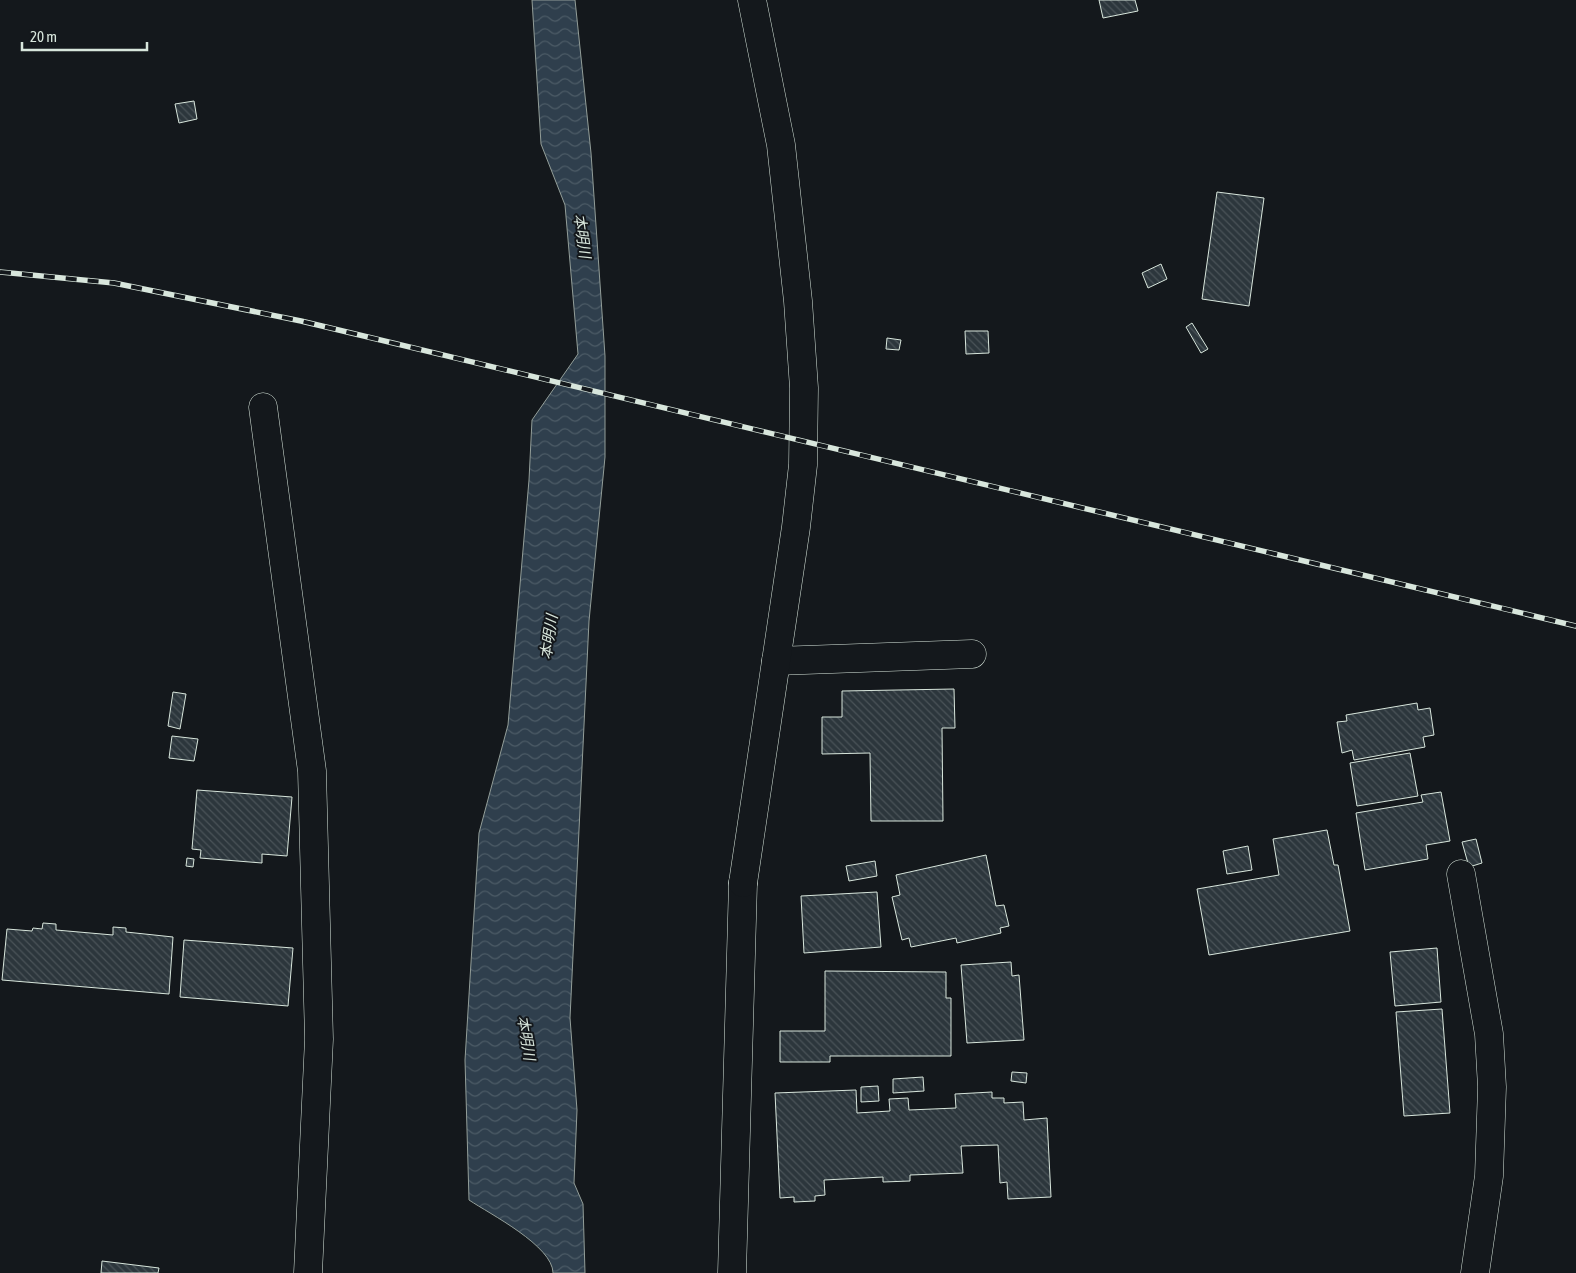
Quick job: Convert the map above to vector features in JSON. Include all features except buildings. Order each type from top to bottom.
[{"type":"street","points":[[732,1273],[743,882],[803,465],[804,388],[798,301],[781,145],[752,0]]},
{"type":"street","points":[[263,407],[312,771],[319,1039],[308,1273]]},
{"type":"street","points":[[776,661],[972,654]]},
{"type":"street","points":[[1461,874],[1490,1034],[1492,1087],[1488,1176],[1475,1273]]},
{"type":"water","name":"本明川","points":[[532,0],[575,0],[591,153],[605,356],[605,457],[589,621],[570,1018],[577,1110],[574,1183],[583,1204],[585,1273],[553,1273],[550,1263],[543,1252],[532,1242],[505,1222],[469,1200],[465,1060],[479,833],[508,725],[529,480],[532,420],[578,354],[565,205],[541,144]]},
{"type":"railway","points":[[0,272],[114,283],[301,321],[1576,626]]}]
